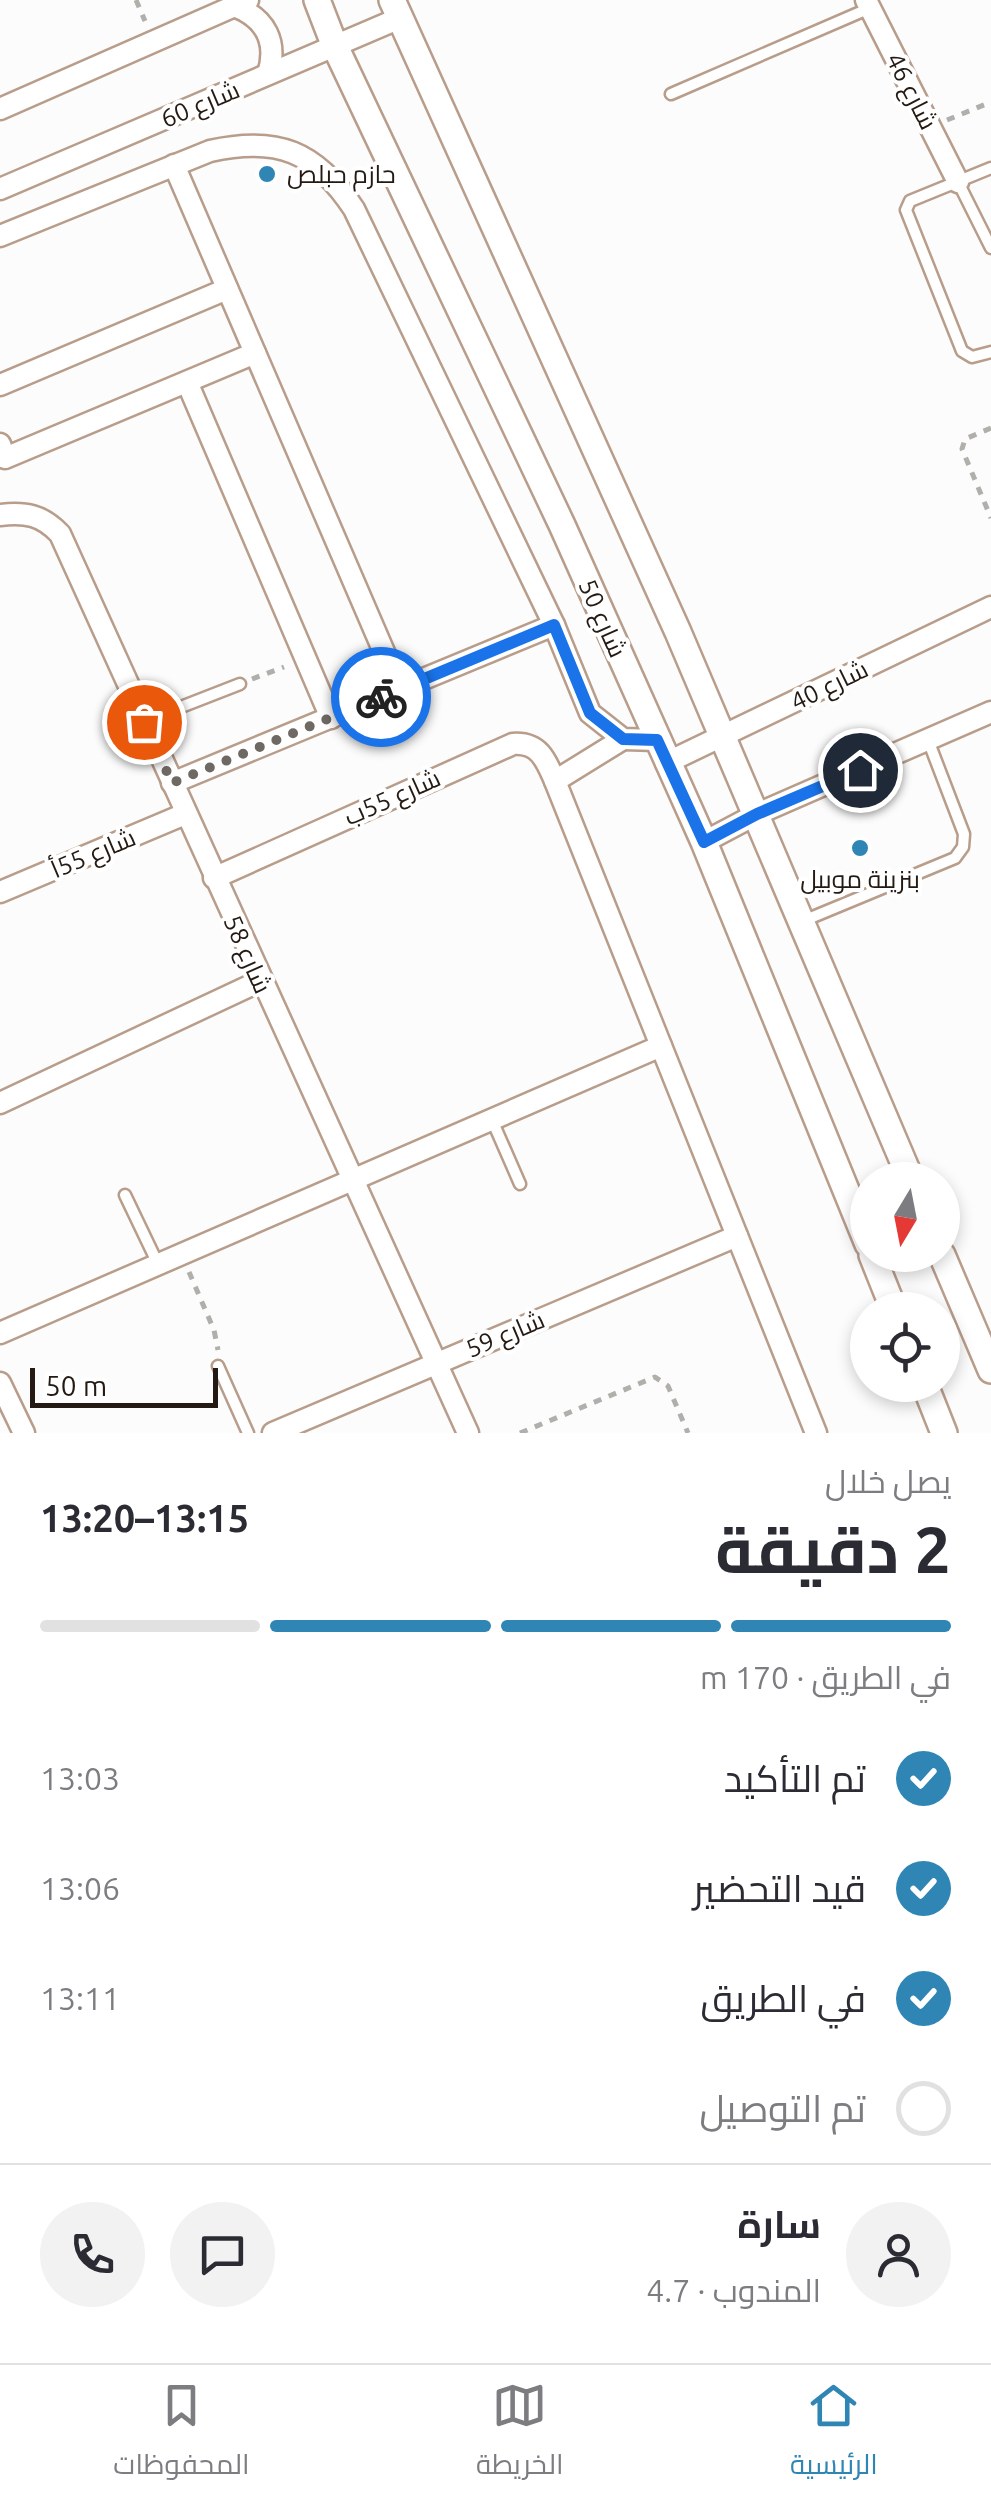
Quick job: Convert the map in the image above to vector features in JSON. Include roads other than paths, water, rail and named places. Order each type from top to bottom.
[{"type":"street","name":"شارع 50","points":[[318,0],[334,44],[562,525],[704,842],[850,1200]]},
{"type":"street","points":[[0,109],[241,3],[268,32],[272,61],[268,74]]},
{"type":"street","name":"شارع 46","points":[[868,4],[958,182]]},
{"type":"street","name":"شارع 60","points":[[0,189],[334,44],[396,9]]},
{"type":"street","points":[[396,9],[678,632],[903,1162]]},
{"type":"street","points":[[0,236],[210,151],[243,144],[277,146],[309,159],[336,181],[354,209],[554,625],[590,713],[623,739],[661,751]]},
{"type":"street","points":[[174,166],[400,690]]},
{"type":"street","points":[[0,385],[228,289]]},
{"type":"street","points":[[0,444],[6,458],[255,353]]},
{"type":"street","points":[[187,382],[331,718]]},
{"type":"street","name":"شارع 58","points":[[0,514],[36,515],[60,534],[260,982],[468,1433]]},
{"type":"street","name":"شارع 40","points":[[661,751],[721,736],[991,607]]},
{"type":"street","points":[[172,783],[554,625]]},
{"type":"street","points":[[704,842],[757,814],[991,712]]},
{"type":"street","points":[[555,781],[623,739]]},
{"type":"street","name":"شارع 55ب","points":[[214,878],[513,744],[523,743],[539,751],[555,781],[816,1433]]},
{"type":"street","name":"شارع 55أ","points":[[0,892],[185,814]]},
{"type":"street","points":[[0,1103],[260,982]]},
{"type":"street","points":[[0,1333],[661,1046]]},
{"type":"street","name":"شارع 59","points":[[272,1433],[737,1236]]},
{"type":"street","points":[[949,1272],[991,1370]]},
{"type":"street","points":[[0,1383],[24,1433]]},
{"type":"street","points":[[932,1402],[944,1433]]},
{"type":"lane","points":[[671,94],[868,4]]},
{"type":"lane","points":[[991,168],[910,201],[906,210],[962,350],[972,358],[991,352]]},
{"type":"lane","points":[[958,182],[991,248]]},
{"type":"lane","points":[[144,722],[240,684]]},
{"type":"lane","points":[[802,921],[955,858],[963,847],[964,834],[928,740]]},
{"type":"lane","points":[[492,1120],[520,1184]]},
{"type":"lane","points":[[125,1195],[158,1265]]},
{"type":"lane","points":[[218,1366],[248,1433]]},
{"type":"place","name":"حازم حبلص","points":[[267,174]]},
{"type":"place","name":"بنزينة موبيل","points":[[860,848]]}]
